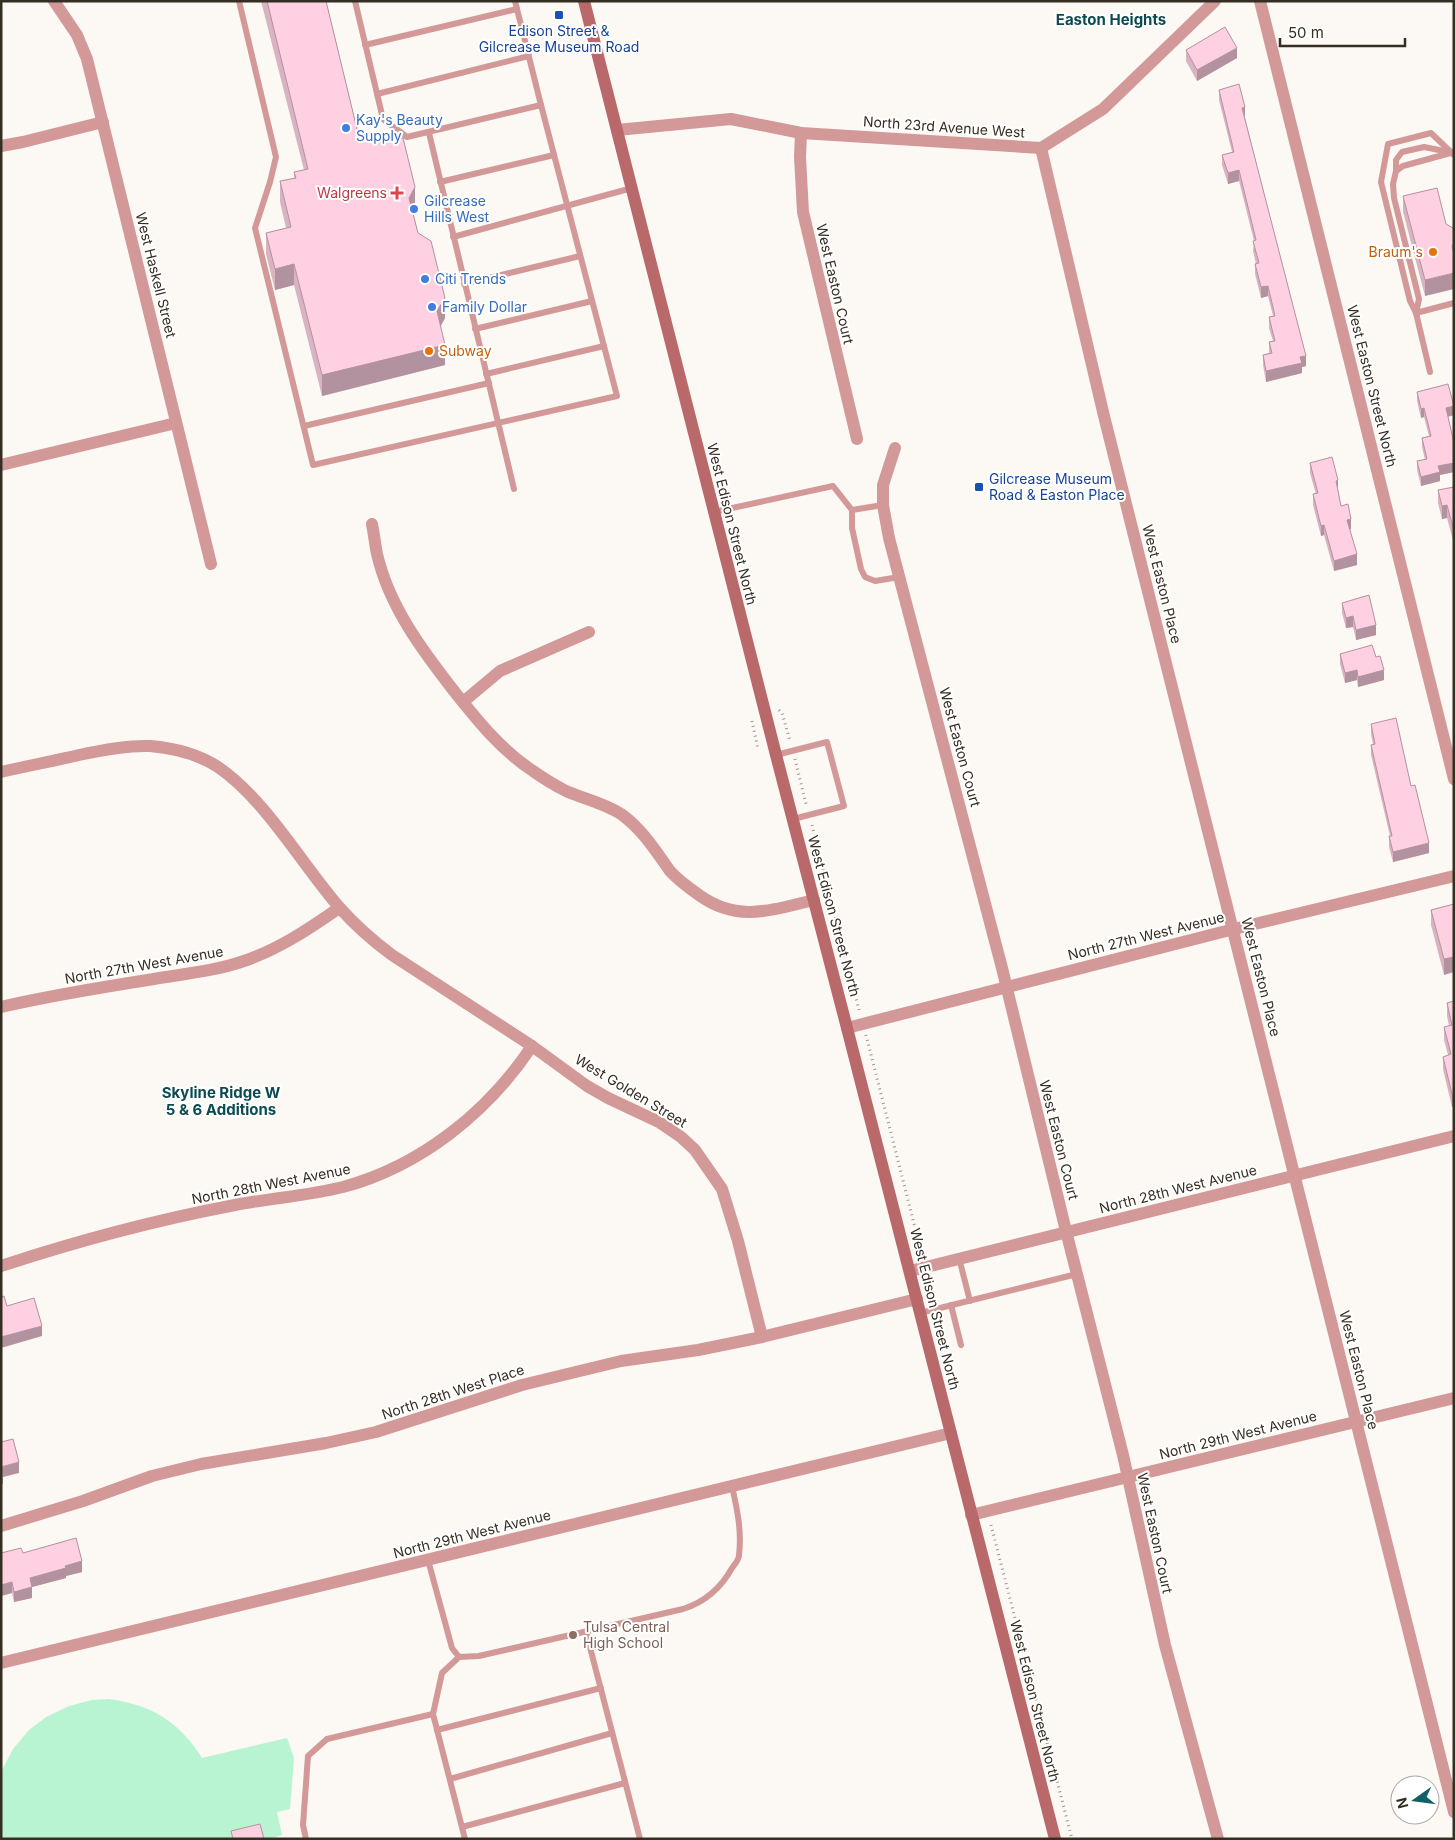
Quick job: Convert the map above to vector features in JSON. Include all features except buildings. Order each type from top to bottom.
[{"type":"main road","name":"West Edison Street North","points":[[584,1],[1055,1839]]},
{"type":"street","name":"West Haskell Street","points":[[54,1],[63,12],[87,59],[211,564]]},
{"type":"street","name":"North 23rd Avenue West","points":[[617,130],[731,119],[801,134],[1041,148],[1103,109],[1216,1]]},
{"type":"street","name":"West Easton Street North","points":[[1260,1],[1454,779]]},
{"type":"street","points":[[1,146],[103,122]]},
{"type":"street","name":"West Easton Court","points":[[801,134],[800,157],[803,212],[857,439]]},
{"type":"street","name":"West Easton Place","points":[[1041,148],[1104,416],[1454,1812]]},
{"type":"street","points":[[1,465],[176,423]]},
{"type":"street","name":"West Easton Court","points":[[894,448],[883,484],[889,538],[1006,987],[1128,1478],[1165,1645],[1218,1839]]},
{"type":"street","points":[[372,524],[377,555],[391,592],[421,648],[487,733],[510,754],[565,790],[619,813],[636,825],[672,873],[689,889],[707,901],[737,912],[764,912],[814,900]]},
{"type":"street","points":[[463,702],[500,671],[588,632]]},
{"type":"street","name":"West Golden Street","points":[[1,772],[127,747],[149,746],[177,749],[217,766],[255,801],[339,908],[370,939],[532,1046],[587,1086],[659,1122],[681,1137],[695,1150],[722,1189],[738,1241],[762,1337]]},
{"type":"street","name":"North 27th West Avenue","points":[[848,1028],[1234,929],[1454,876]]},
{"type":"street","name":"North 27th West Avenue","points":[[1,1007],[89,989],[213,970],[276,948],[339,908]]},
{"type":"street","name":"North 28th West Avenue","points":[[1,1266],[110,1233],[235,1205],[311,1194],[343,1187],[390,1170],[415,1157],[450,1134],[477,1111],[516,1069],[532,1046]]},
{"type":"street","name":"North 28th West Avenue","points":[[910,1271],[1454,1136]]},
{"type":"street","name":"North 28th West Place","points":[[1,1526],[76,1504],[152,1476],[201,1464],[376,1432],[522,1384],[621,1362],[698,1350],[762,1337],[917,1299]]},
{"type":"street","name":"North 29th West Avenue","points":[[971,1515],[1454,1398]]},
{"type":"street","name":"North 29th West Avenue","points":[[1,1663],[951,1433]]},
{"type":"lane","points":[[239,1],[276,157],[255,228],[313,465],[617,396],[515,1]]},
{"type":"lane","points":[[355,1],[383,119],[407,137],[541,105]]},
{"type":"lane","points":[[365,45],[517,9]]},
{"type":"lane","points":[[377,94],[529,56]]},
{"type":"lane","points":[[429,132],[514,489]]},
{"type":"lane","points":[[1430,372],[1416,313],[1410,301],[1381,182],[1388,144],[1431,133],[1454,153]]},
{"type":"lane","points":[[1416,313],[1419,299],[1394,198],[1393,184],[1396,160],[1402,152],[1424,147],[1454,153]]},
{"type":"lane","points":[[1396,171],[1403,166],[1454,153]]},
{"type":"lane","points":[[440,182],[554,154]]},
{"type":"lane","points":[[453,237],[632,188]]},
{"type":"lane","points":[[464,284],[580,256]]},
{"type":"lane","points":[[476,330],[592,301]]},
{"type":"lane","points":[[1416,313],[1454,303]]},
{"type":"lane","points":[[486,374],[604,346]]},
{"type":"lane","points":[[304,426],[489,383]]},
{"type":"lane","points":[[714,512],[833,486],[852,510],[852,528],[861,569],[865,577],[875,581],[899,577]]},
{"type":"lane","points":[[852,510],[884,505]]},
{"type":"lane","points":[[776,755],[827,742],[844,806],[793,819]]},
{"type":"lane","points":[[959,1258],[970,1301]]},
{"type":"lane","points":[[920,1313],[1077,1274]]},
{"type":"lane","points":[[951,1305],[961,1345]]},
{"type":"lane","points":[[465,1839],[433,1714],[442,1672],[459,1657],[478,1656],[684,1609],[698,1604],[715,1591],[727,1578],[739,1557],[739,1520],[732,1486]]},
{"type":"lane","points":[[428,1560],[452,1648],[459,1657]]},
{"type":"lane","points":[[586,1632],[640,1839]]},
{"type":"lane","points":[[437,1730],[601,1688]]},
{"type":"lane","points":[[306,1839],[303,1825],[308,1756],[327,1739],[433,1714]]},
{"type":"lane","points":[[450,1779],[612,1733]]},
{"type":"lane","points":[[462,1827],[625,1783]]},
{"type":"path","points":[[996,1542],[1072,1839]]},
{"type":"green space","points":[[108,1699],[137,1705],[162,1716],[184,1734],[202,1758],[287,1738],[294,1758],[290,1809],[277,1812],[282,1835],[270,1839],[1,1839],[1,1772],[13,1749],[29,1730],[46,1717],[69,1706],[92,1700]]},
{"type":"place","name":"Edison Street & Gilcrease Museum Road","points":[[559,15]]},
{"type":"place","name":"Kay's Beauty Supply","points":[[346,128]]},
{"type":"place","name":"Walgreens","points":[[397,193]]},
{"type":"place","name":"Gilcrease Hills West","points":[[414,209]]},
{"type":"place","name":"Braum's","points":[[1433,252]]},
{"type":"place","name":"Citi Trends","points":[[425,279]]},
{"type":"place","name":"Family Dollar","points":[[432,307]]},
{"type":"place","name":"Subway","points":[[429,351]]},
{"type":"place","name":"Gilcrease Museum Road & Easton Place","points":[[979,487]]},
{"type":"place","name":"Tulsa Central High School","points":[[573,1635]]},
{"type":"district","name":"Easton Heights","points":[[1111,20]]},
{"type":"district","name":"Skyline Ridge W 5 & 6 Additions","points":[[221,1102]]}]
